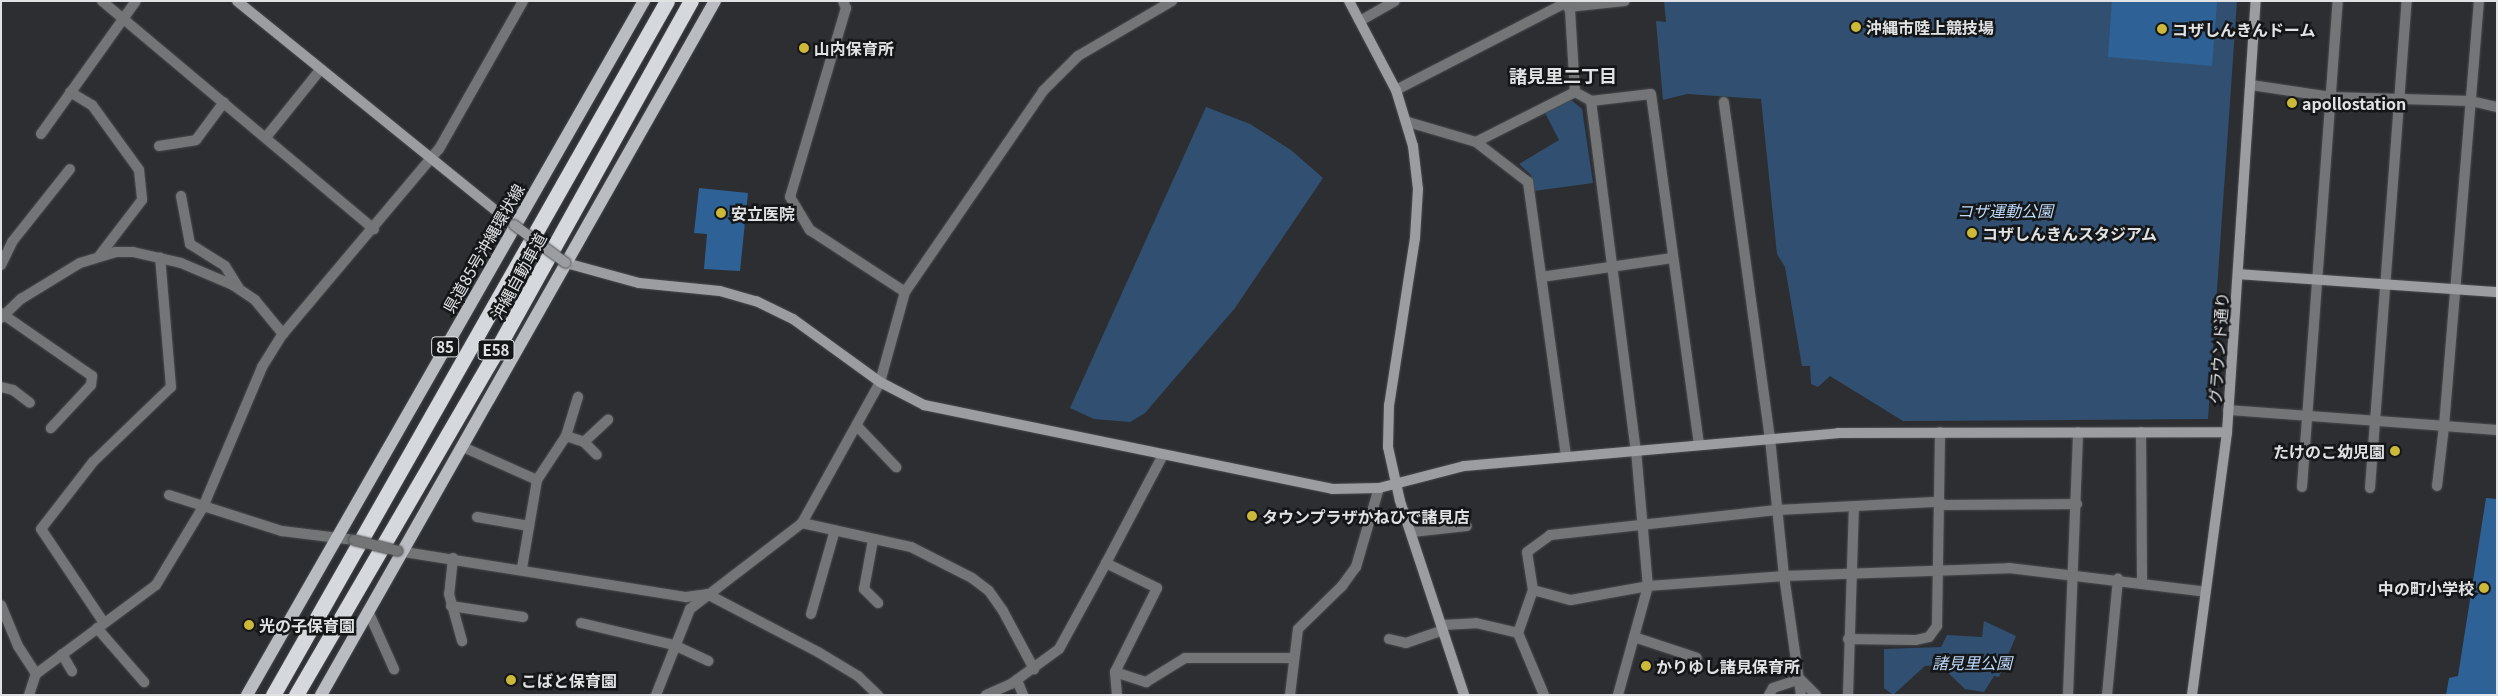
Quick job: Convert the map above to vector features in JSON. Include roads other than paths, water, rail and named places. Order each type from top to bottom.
[{"type":"highway","name":"沖縄自動車道","points":[[272,695],[667,1]]},
{"type":"highway","name":"沖縄自動車道","points":[[296,695],[492,358],[691,1]]},
{"type":"main road","name":"県道85号沖縄環状線","points":[[247,695],[514,225],[644,1]]},
{"type":"main road","points":[[321,695],[401,551],[463,448],[715,1]]},
{"type":"street","points":[[102,1],[267,136],[374,229]]},
{"type":"street","points":[[41,134],[136,1]]},
{"type":"street","points":[[29,695],[36,674],[156,585],[203,507],[245,403],[283,334],[374,229],[430,160],[465,107],[523,1]]},
{"type":"street","points":[[843,1],[846,8],[790,197],[810,230],[905,292]]},
{"type":"street","points":[[656,695],[674,644],[690,609],[707,594],[802,523],[880,382],[905,292],[1043,92],[1078,56],[1172,1]]},
{"type":"street","points":[[1349,1],[1396,90],[1408,122],[1417,168],[1417,211],[1389,405],[1388,447],[1395,484],[1464,695]]},
{"type":"street","points":[[1360,21],[1394,1]]},
{"type":"street","points":[[1396,90],[1566,4],[1625,1]]},
{"type":"street","name":"グラウンド通り","points":[[2192,695],[2227,432],[2256,1]]},
{"type":"street","points":[[2302,487],[2309,415],[2338,1]]},
{"type":"street","points":[[2370,488],[2377,422],[2407,1]]},
{"type":"street","points":[[2437,486],[2444,426],[2479,1]]},
{"type":"street","points":[[240,2],[430,160],[566,263],[640,283],[720,291],[756,302],[810,330],[880,382],[924,405],[1319,488],[1379,488],[1464,466],[1838,432],[2227,432]]},
{"type":"street","points":[[1566,4],[1575,92]]},
{"type":"street","points":[[267,136],[320,70]]},
{"type":"street","points":[[2251,85],[2331,96],[2471,101],[2497,106]]},
{"type":"street","points":[[70,92],[92,105],[139,170],[142,200],[100,255]]},
{"type":"street","points":[[1575,92],[1592,101],[1651,94],[1699,444]]},
{"type":"street","points":[[1476,142],[1575,92]]},
{"type":"street","points":[[1592,101],[1636,450],[1648,586],[1618,695]]},
{"type":"street","points":[[159,146],[196,140],[224,102]]},
{"type":"street","points":[[1724,102],[1770,438],[1784,576],[1801,695]]},
{"type":"street","points":[[1408,122],[1476,142],[1528,182],[1566,456]]},
{"type":"street","points":[[1,265],[12,242],[70,169]]},
{"type":"street","points":[[181,196],[190,244],[225,266],[238,288]]},
{"type":"street","points":[[51,428],[91,384],[92,376],[2,315],[41,285],[100,255],[134,252],[160,257],[238,288],[255,300],[283,334]]},
{"type":"street","points":[[144,682],[100,626],[40,530],[93,462],[171,387],[160,257]]},
{"type":"street","points":[[1541,277],[1673,258]]},
{"type":"street","points":[[2238,274],[2497,292]]},
{"type":"street","points":[[1,387],[13,390],[30,403]]},
{"type":"street","points":[[522,568],[537,480],[566,436],[578,396]]},
{"type":"street","points":[[2228,410],[2497,430]]},
{"type":"street","points":[[584,442],[608,420]]},
{"type":"street","points":[[857,426],[896,467]]},
{"type":"street","points":[[1848,639],[1916,640],[1930,637],[1937,626],[1940,432]]},
{"type":"street","points":[[2068,695],[2077,504],[2078,432]]},
{"type":"street","points":[[2141,432],[2142,583]]},
{"type":"street","points":[[566,436],[584,442],[596,455]]},
{"type":"street","points":[[463,448],[537,480]]},
{"type":"street","points":[[986,695],[1017,680],[1059,649],[1074,628],[1106,563],[1164,455]]},
{"type":"street","points":[[1290,695],[1298,628],[1342,586],[1356,567],[1379,488]]},
{"type":"street","points":[[169,495],[282,531],[337,537],[401,551],[522,568],[686,597],[707,594],[826,657],[858,676],[878,695]]},
{"type":"street","points":[[1544,695],[1518,634],[1533,590],[1528,552],[1540,540],[1643,522],[1777,510],[1939,503],[2077,504]]},
{"type":"street","points":[[1848,695],[1850,571],[1854,507]]},
{"type":"street","points":[[477,517],[529,526]]},
{"type":"street","points":[[802,523],[911,547],[989,591],[1034,669]]},
{"type":"street","points":[[1412,532],[1467,526]]},
{"type":"street","points":[[811,614],[835,530]]},
{"type":"street","points":[[873,540],[864,589],[878,603]]},
{"type":"street","points":[[453,558],[451,606],[462,641]]},
{"type":"street","points":[[1106,563],[1157,588],[1115,672],[1117,695]]},
{"type":"street","points":[[1533,590],[1570,600],[1648,586],[1850,571],[1939,571],[2010,568],[2074,574],[2206,592]]},
{"type":"street","points":[[2107,695],[2118,580]]},
{"type":"street","points":[[1,605],[18,646],[36,674]]},
{"type":"street","points":[[451,606],[523,617]]},
{"type":"street","points":[[368,611],[394,669]]},
{"type":"street","points":[[581,623],[674,644],[709,661]]},
{"type":"street","points":[[1389,639],[1406,643],[1443,627],[1476,623],[1518,634]]},
{"type":"street","points":[[1634,637],[1697,658]]},
{"type":"street","points":[[62,654],[72,671]]},
{"type":"street","points":[[1115,672],[1146,682],[1185,658],[1294,658]]},
{"type":"street","points":[[1769,695],[1773,688],[1800,679]]},
{"type":"street","points":[[1800,679],[1816,695]]},
{"type":"street","points":[[1017,680],[1023,695]]},
{"type":"place","name":"沖縄市陸上競技場","points":[[1856,27]]},
{"type":"place","name":"コザしんきんドーム","points":[[2162,29]]},
{"type":"place","name":"山内保育所","points":[[804,48]]},
{"type":"place","name":"apollostation","points":[[2292,103]]},
{"type":"place","name":"安立医院","points":[[721,213]]},
{"type":"place","name":"コザしんきんスタジアム","points":[[1972,233]]},
{"type":"place","name":"たけのこ幼児園","points":[[2395,451]]},
{"type":"place","name":"タウンプラザかねひで諸見店","points":[[1252,516]]},
{"type":"place","name":"中の町小学校","points":[[2484,588]]},
{"type":"place","name":"光の子保育園","points":[[249,625]]},
{"type":"place","name":"かりゆし諸見保育所","points":[[1646,666]]},
{"type":"place","name":"こばと保育園","points":[[511,680]]},
{"type":"district","name":"諸見里二丁目","points":[[1563,75]]},
{"type":"park label","name":"コザ運動公園","points":[[2005,210]]},
{"type":"park label","name":"諸見里公園","points":[[1972,662]]}]
